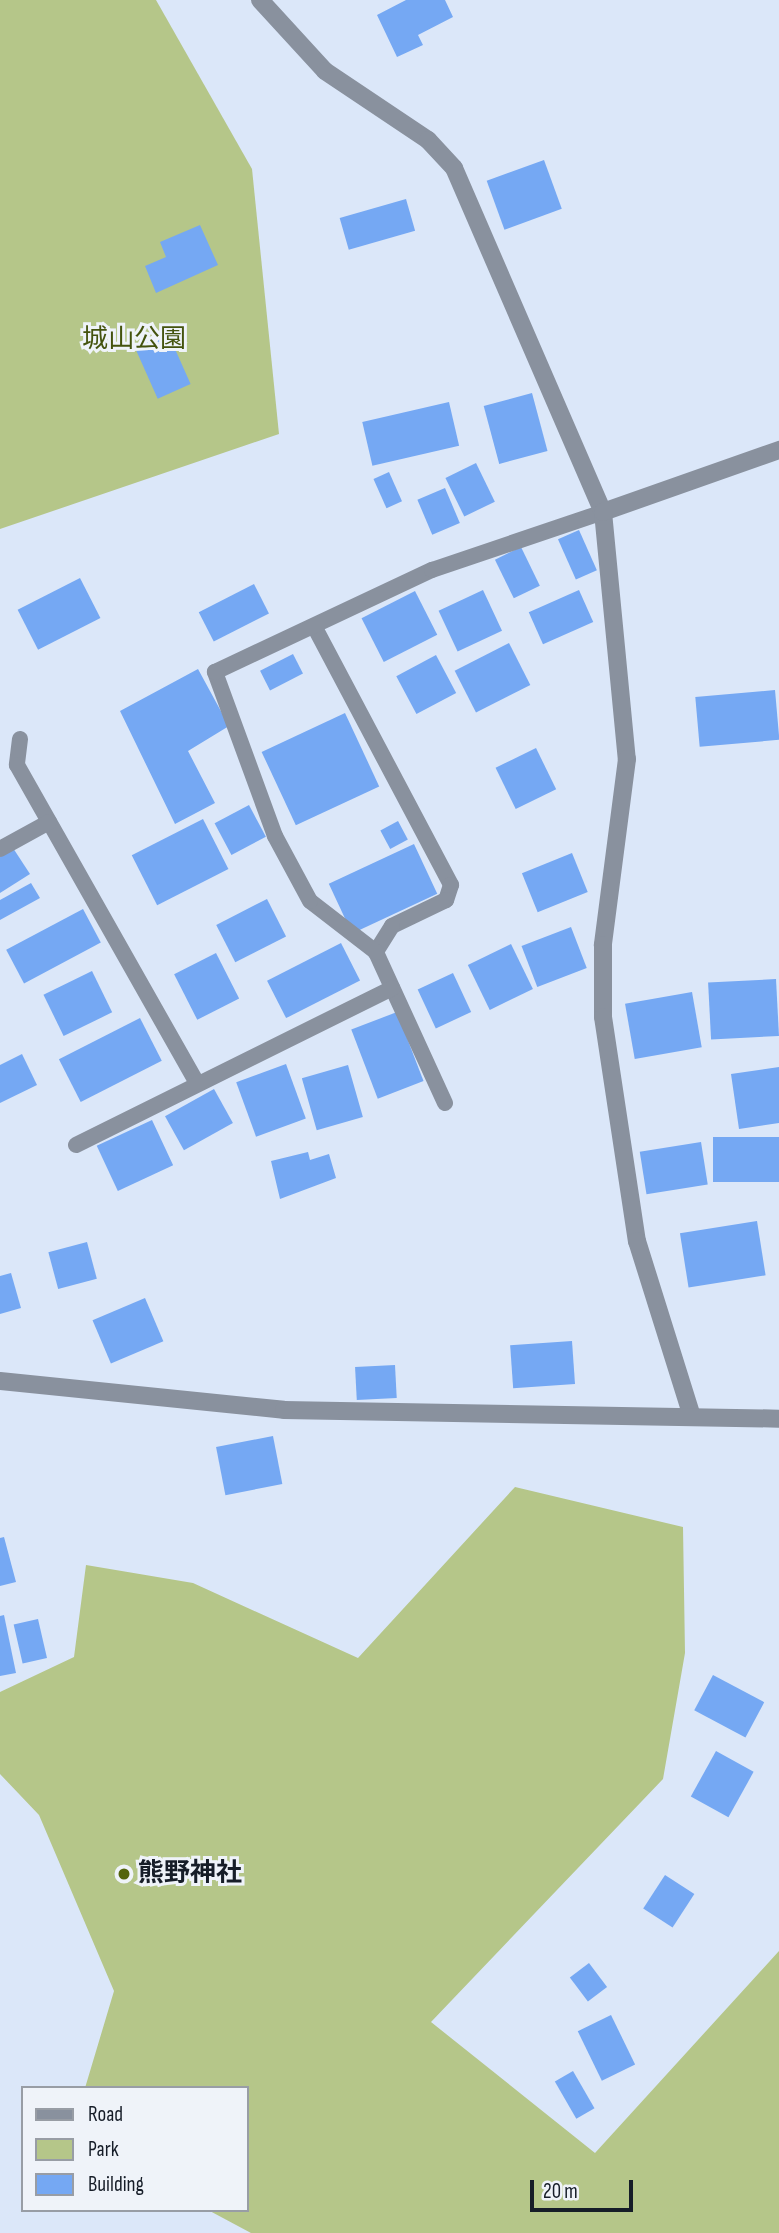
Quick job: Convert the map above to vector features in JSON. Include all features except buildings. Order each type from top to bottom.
[{"type":"street","points":[[260,0],[325,71],[428,141],[454,167],[603,512],[627,760],[603,945],[603,1017],[637,1241],[692,1417]]},
{"type":"street","points":[[603,512],[779,450]]},
{"type":"street","points":[[0,1381],[284,1410],[779,1419]]},
{"type":"lane","points":[[445,1103],[376,952],[310,901],[275,836],[215,672],[432,570],[603,512]]},
{"type":"lane","points":[[314,626],[451,885],[446,900],[392,926],[376,952]]},
{"type":"lane","points":[[20,740],[17,765],[196,1082]]},
{"type":"lane","points":[[0,849],[48,822]]},
{"type":"lane","points":[[76,1145],[196,1082],[392,988]]},
{"type":"green space","name":"城山公園","points":[[0,0],[156,0],[252,169],[279,434],[0,529]]},
{"type":"green space","points":[[515,1487],[683,1527],[685,1653],[663,1779],[431,2022],[595,2153],[779,1951],[779,2233],[251,2233],[212,2212],[248,2212],[248,2086],[86,2086],[114,1991],[39,1815],[0,1774],[0,1692],[74,1657],[86,1565],[193,1583],[358,1658]]},
{"type":"place","name":"熊野神社","points":[[124,1874]]}]
